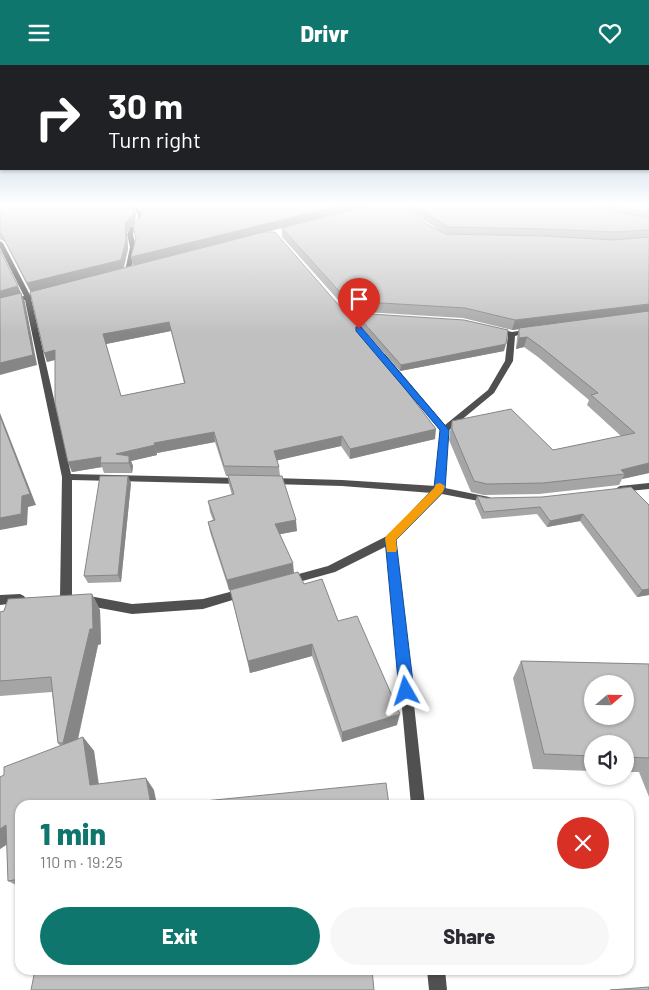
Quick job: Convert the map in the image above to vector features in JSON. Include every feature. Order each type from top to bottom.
[{"type":"street","points":[[3,248],[28,297],[66,477],[61,597],[132,609],[202,604],[258,589]]},
{"type":"street","points":[[128,271],[133,248]]},
{"type":"street","points":[[119,273],[138,268]]},
{"type":"street","points":[[0,305],[46,292]]},
{"type":"street","points":[[340,308],[353,322]]},
{"type":"street","points":[[346,315],[376,317]]},
{"type":"street","points":[[488,328],[512,334],[541,330]]},
{"type":"street","points":[[444,430],[491,391],[510,361],[512,334]]},
{"type":"street","points":[[276,584],[331,569],[390,539],[440,490],[444,430],[377,351]]},
{"type":"street","points":[[66,477],[342,483],[440,490],[484,500],[502,499]]},
{"type":"street","points":[[612,490],[649,486]]},
{"type":"street","points":[[390,539],[417,800]]},
{"type":"street","points":[[0,600],[28,599]]},
{"type":"street","points":[[436,975],[438,990]]},
{"type":"building","points":[[9,248],[124,248],[121,260],[27,283]]},
{"type":"building","points":[[133,248],[167,248],[131,257]]},
{"type":"building","points":[[201,248],[289,248],[390,364],[387,365],[436,429],[350,449],[342,436],[274,451],[279,467],[224,466],[214,432],[154,443],[155,445],[116,454],[129,456],[129,463],[100,463],[101,457],[68,462],[55,403],[55,350],[44,353],[30,292]],"holes":[[[169,322],[185,383],[121,396],[103,334]]]},
{"type":"building","points":[[300,248],[649,248],[649,304],[515,320],[465,308],[348,301]]},
{"type":"building","points":[[0,250],[18,286],[0,291]]},
{"type":"building","points":[[21,293],[33,355],[0,363],[0,298]]},
{"type":"building","points":[[649,311],[649,463],[621,470],[625,474],[543,483],[487,484],[474,481],[452,429],[452,421],[511,409],[553,450],[635,433],[591,395],[598,393],[527,337],[519,338],[519,328]]},
{"type":"building","points":[[355,313],[464,320],[508,330],[506,344],[401,365]]},
{"type":"building","points":[[0,416],[30,494],[22,496],[21,514],[0,518]]},
{"type":"building","points":[[228,475],[282,476],[296,520],[275,524],[293,563],[227,580],[208,522],[215,520],[208,501],[234,494]]},
{"type":"building","points":[[100,476],[128,476],[118,575],[84,576]]},
{"type":"building","points":[[631,487],[649,505],[649,589],[642,590],[583,514],[550,521],[540,507],[484,512],[477,496],[486,498],[542,497]]},
{"type":"building","points":[[298,572],[304,584],[322,579],[338,621],[357,616],[400,714],[342,732],[312,644],[248,661],[230,590]]},
{"type":"building","points":[[92,594],[93,629],[90,629],[63,743],[58,743],[51,677],[0,681],[0,612],[4,611],[8,599]]},
{"type":"building","points":[[521,661],[649,664],[649,758],[634,757],[634,735],[584,735],[584,756],[544,754]]},
{"type":"building","points":[[83,737],[90,785],[146,778],[150,800],[15,800],[15,880],[8,881],[6,825],[0,829],[0,777],[4,775],[4,767]]},
{"type":"building","points":[[386,783],[388,800],[214,800]]},
{"type":"building","points":[[34,975],[372,975],[374,990],[31,990]]},
{"type":"building","points":[[649,987],[649,990],[610,990]]},
{"type":"slow traffic","points":[[392,549],[390,539],[440,490],[440,486]]},
{"type":"route","points":[[359,329],[444,430],[440,490],[390,539],[406,691]]}]
